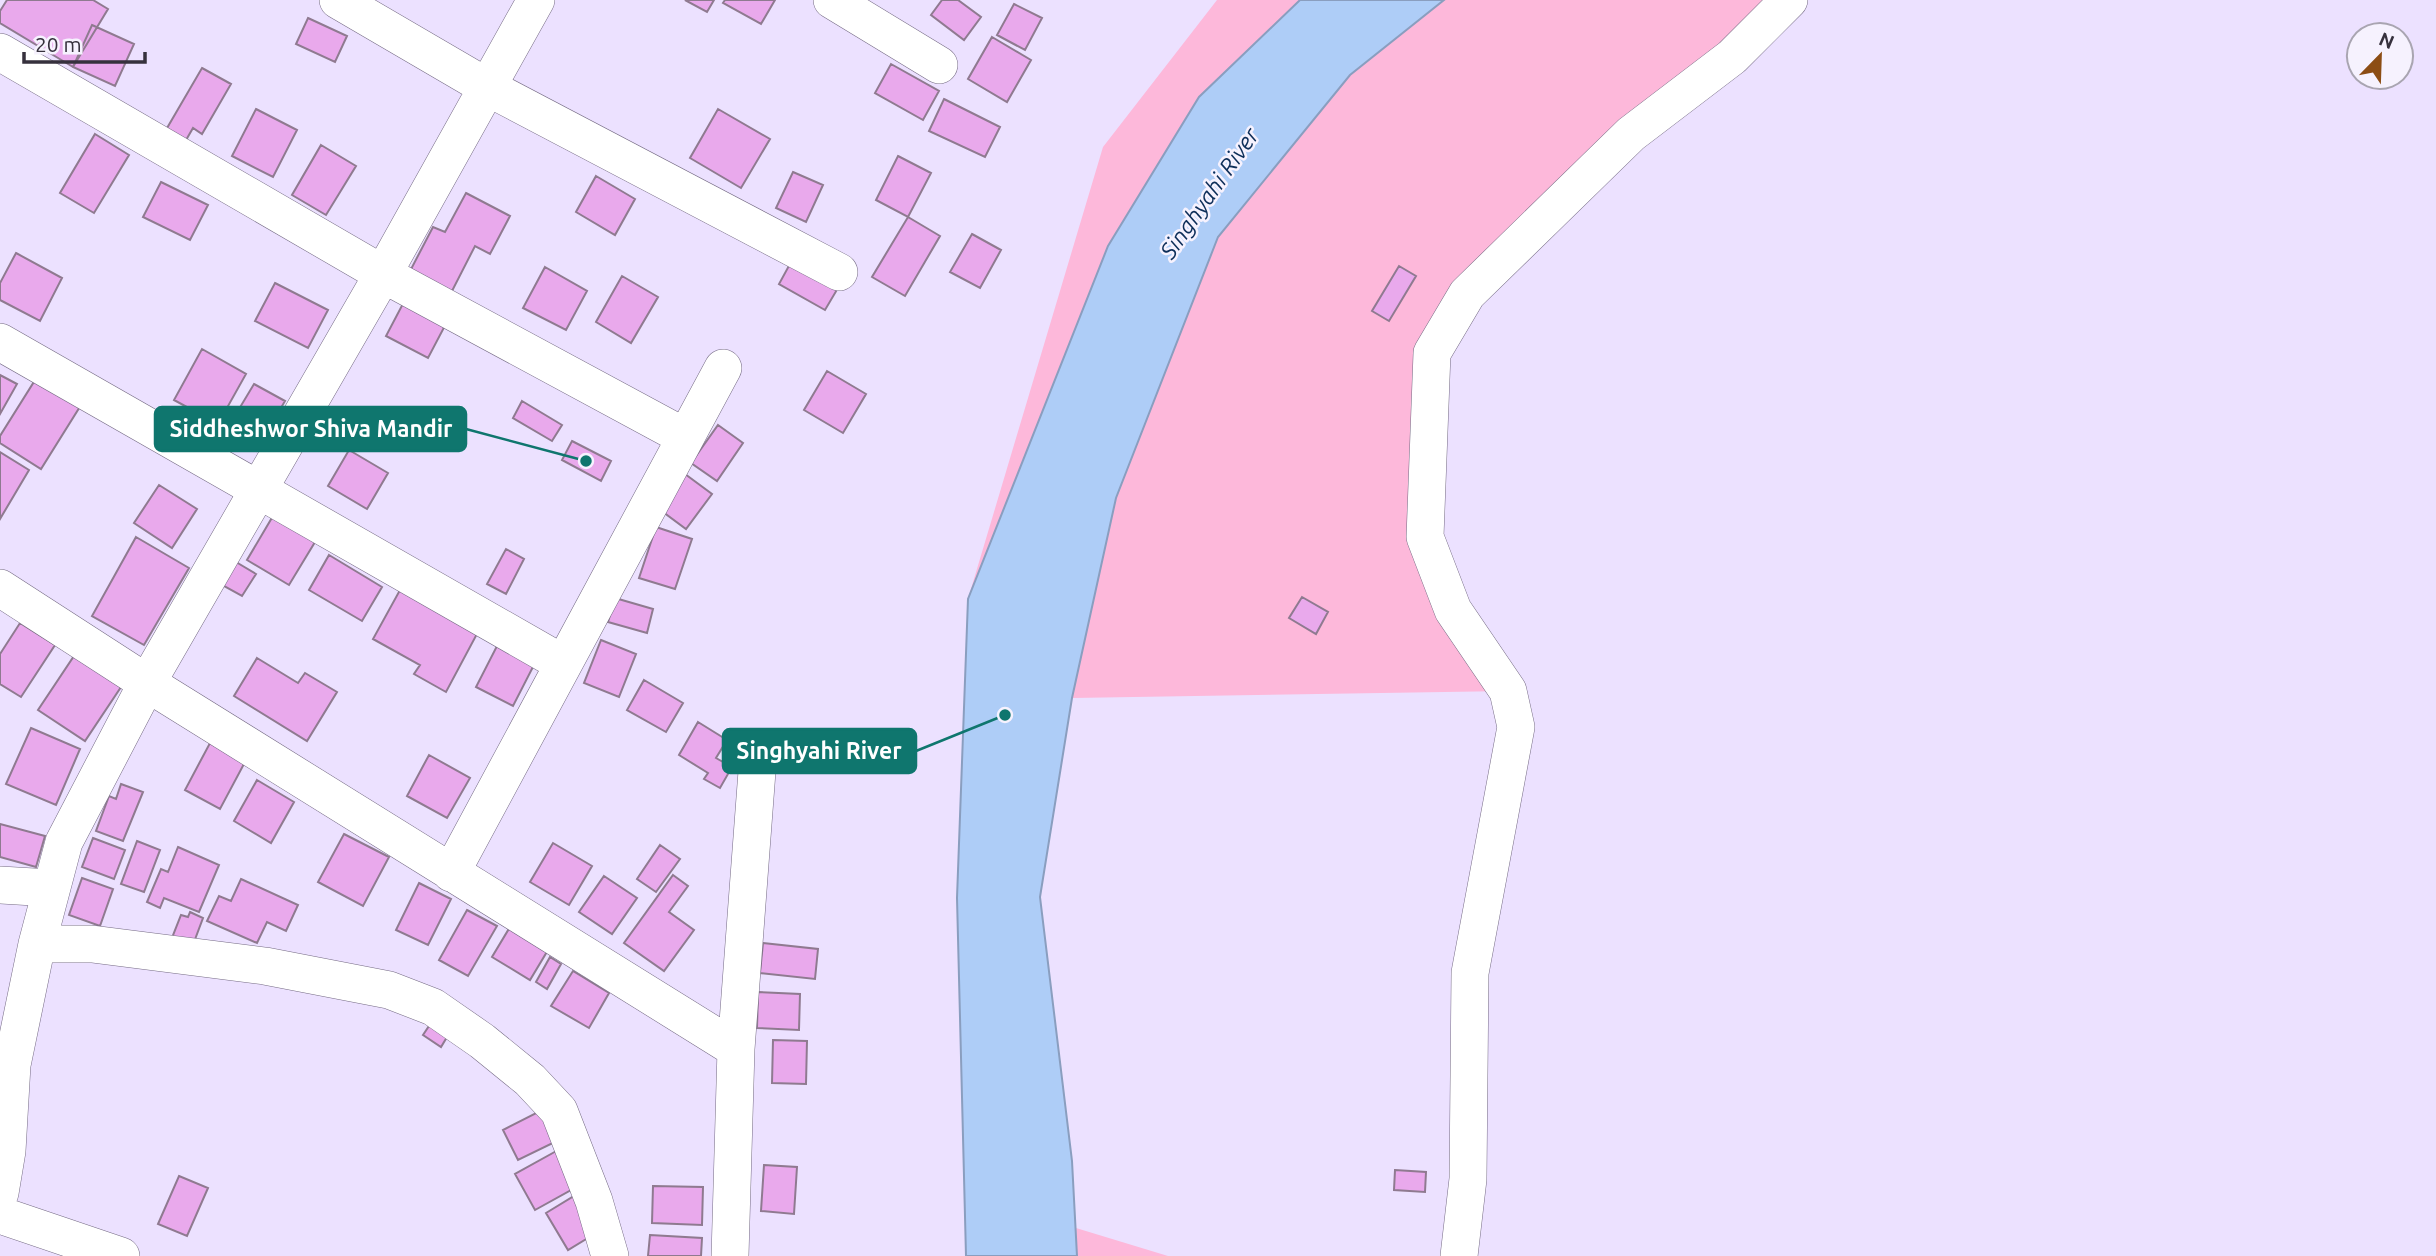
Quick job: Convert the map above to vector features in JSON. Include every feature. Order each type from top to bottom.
[{"type":"street","points":[[338,0],[488,87],[839,272]]},
{"type":"street","points":[[0,1193],[7,1151],[12,1065],[37,944],[64,842],[147,683],[383,274],[536,0]]},
{"type":"street","points":[[832,0],[939,65]]},
{"type":"street","points":[[1458,1256],[1468,1179],[1470,973],[1516,727],[1508,691],[1454,610],[1425,537],[1432,353],[1467,294],[1630,134],[1732,57],[1789,0]]},
{"type":"street","points":[[0,52],[383,274],[685,437]]},
{"type":"street","points":[[0,342],[562,663]]},
{"type":"street","points":[[451,873],[723,368]]},
{"type":"street","points":[[0,588],[147,683],[737,1049]]},
{"type":"street","points":[[730,1256],[737,1049],[758,758]]},
{"type":"street","points":[[0,885],[51,888]]},
{"type":"street","points":[[37,944],[92,944],[265,966],[389,990],[433,1007],[482,1041],[530,1080],[559,1111],[594,1201],[610,1256]]},
{"type":"street","points":[[0,1216],[121,1256]]},
{"type":"shaded area","points":[[1217,0],[1300,0],[1199,97],[1108,246],[968,599],[1103,147]]},
{"type":"shaded area","points":[[1444,0],[1789,0],[1432,353],[1425,537],[1508,691],[1072,698],[1116,498],[1218,237],[1350,75]]},
{"type":"shaded area","points":[[1076,1228],[1168,1256],[1077,1256]]},
{"type":"water","points":[[1300,0],[1444,0],[1350,75],[1218,237],[1116,498],[1072,698],[1040,897],[1072,1161],[1077,1256],[966,1256],[957,898],[968,599],[1108,246],[1199,97]]},
{"type":"building","points":[[7,0],[93,0],[108,9],[73,67],[0,23],[0,11]]},
{"type":"building","points":[[685,0],[714,0],[707,12]]},
{"type":"building","points":[[725,0],[775,0],[761,24],[723,3]]},
{"type":"building","points":[[942,0],[958,0],[981,17],[964,40],[931,15]]},
{"type":"building","points":[[1014,4],[1042,18],[1025,50],[997,35]]},
{"type":"building","points":[[308,18],[347,36],[335,62],[296,44]]},
{"type":"building","points":[[92,25],[134,44],[115,86],[73,67]]},
{"type":"building","points":[[992,37],[1031,60],[1007,102],[968,79]]},
{"type":"building","points":[[891,64],[939,91],[923,120],[875,93]]},
{"type":"building","points":[[202,68],[231,84],[202,134],[193,128],[182,147],[163,135]]},
{"type":"building","points":[[944,99],[1000,127],[985,157],[929,131]]},
{"type":"building","points":[[256,109],[297,130],[273,177],[232,156]]},
{"type":"building","points":[[718,109],[770,139],[741,188],[690,158]]},
{"type":"building","points":[[95,134],[129,155],[94,213],[60,193]]},
{"type":"building","points":[[321,145],[356,166],[326,215],[292,195]]},
{"type":"building","points":[[898,156],[931,173],[908,217],[876,200]]},
{"type":"building","points":[[793,172],[823,185],[806,222],[776,208]]},
{"type":"building","points":[[596,176],[635,199],[615,235],[576,212]]},
{"type":"building","points":[[161,182],[208,205],[190,240],[143,217]]},
{"type":"building","points":[[466,193],[510,216],[490,254],[475,246],[450,295],[409,273],[433,227],[445,232]]},
{"type":"building","points":[[908,217],[940,236],[905,296],[872,277]]},
{"type":"building","points":[[972,234],[1001,250],[980,288],[950,272]]},
{"type":"building","points":[[16,253],[62,278],[40,321],[0,300],[0,283]]},
{"type":"building","points":[[791,262],[838,288],[825,310],[779,284]]},
{"type":"building","points":[[1399,266],[1416,276],[1389,321],[1372,311]]},
{"type":"building","points":[[545,267],[587,291],[566,330],[523,308]]},
{"type":"building","points":[[622,276],[658,297],[631,343],[596,322]]},
{"type":"building","points":[[275,283],[328,310],[308,348],[255,321]]},
{"type":"building","points":[[407,296],[449,318],[428,358],[386,336]]},
{"type":"building","points":[[202,349],[246,374],[218,424],[174,400]]},
{"type":"building","points":[[827,371],[866,394],[843,433],[804,410]]},
{"type":"building","points":[[0,375],[17,384],[0,414]]},
{"type":"building","points":[[37,377],[81,405],[41,469],[0,443],[0,436]]},
{"type":"building","points":[[254,384],[285,401],[256,451],[224,434]]},
{"type":"building","points":[[522,401],[562,425],[552,441],[513,418]]},
{"type":"building","points":[[718,425],[743,443],[717,481],[691,463]]},
{"type":"building","points":[[572,441],[611,461],[601,481],[562,460]]},
{"type":"building","points":[[349,450],[388,473],[367,509],[328,486]]},
{"type":"building","points":[[0,452],[29,470],[0,519]]},
{"type":"building","points":[[685,474],[712,494],[686,529],[659,509]]},
{"type":"building","points":[[159,485],[197,509],[172,548],[134,523]]},
{"type":"building","points":[[273,516],[315,542],[289,585],[247,560]]},
{"type":"building","points":[[656,527],[692,539],[675,589],[639,578]]},
{"type":"building","points":[[136,537],[189,568],[144,645],[92,616]]},
{"type":"building","points":[[506,549],[524,559],[506,594],[487,584]]},
{"type":"building","points":[[329,555],[382,587],[362,621],[309,590]]},
{"type":"building","points":[[236,562],[256,574],[242,596],[222,585]]},
{"type":"building","points":[[400,590],[478,632],[446,692],[414,674],[420,665],[373,639]]},
{"type":"building","points":[[1302,597],[1328,612],[1316,634],[1289,618]]},
{"type":"building","points":[[615,598],[653,609],[647,633],[608,622]]},
{"type":"building","points":[[20,623],[55,645],[21,697],[0,684],[0,654]]},
{"type":"building","points":[[601,640],[636,654],[619,697],[584,683]]},
{"type":"building","points":[[498,644],[535,663],[513,706],[476,687]]},
{"type":"building","points":[[74,656],[121,687],[85,741],[38,710]]},
{"type":"building","points":[[257,658],[298,683],[305,673],[337,692],[307,741],[234,696]]},
{"type":"building","points":[[644,680],[683,703],[666,732],[627,710]]},
{"type":"building","points":[[698,722],[727,740],[716,758],[732,767],[720,788],[704,779],[708,773],[679,755]]},
{"type":"building","points":[[31,728],[80,749],[56,805],[6,784]]},
{"type":"building","points":[[210,743],[245,762],[220,809],[185,790]]},
{"type":"building","points":[[429,755],[470,778],[447,818],[407,796]]},
{"type":"building","points":[[257,780],[294,802],[271,843],[234,821]]},
{"type":"building","points":[[121,784],[143,792],[123,841],[96,831],[109,796],[116,799]]},
{"type":"building","points":[[0,824],[45,836],[36,867],[0,857]]},
{"type":"building","points":[[344,834],[389,857],[363,906],[318,882]]},
{"type":"building","points":[[93,838],[125,850],[114,879],[82,867]]},
{"type":"building","points":[[137,841],[160,850],[144,892],[121,884]]},
{"type":"building","points":[[553,843],[592,866],[569,905],[530,882]]},
{"type":"building","points":[[660,845],[680,859],[656,892],[637,879]]},
{"type":"building","points":[[178,847],[219,865],[199,912],[164,898],[160,908],[147,902],[161,869],[168,872]]},
{"type":"building","points":[[673,875],[688,886],[669,912],[694,930],[664,971],[624,943]]},
{"type":"building","points":[[604,876],[637,898],[612,934],[579,912]]},
{"type":"building","points":[[82,878],[113,889],[100,926],[69,915]]},
{"type":"building","points":[[241,879],[298,905],[286,931],[267,922],[257,943],[207,921],[219,896],[231,901]]},
{"type":"building","points":[[419,883],[451,899],[428,945],[396,930]]},
{"type":"building","points":[[467,910],[497,926],[468,976],[439,960]]},
{"type":"building","points":[[190,912],[203,918],[191,950],[170,943],[181,915],[188,917]]},
{"type":"building","points":[[510,927],[548,950],[530,980],[492,957]]},
{"type":"building","points":[[763,943],[818,949],[815,979],[760,973]]},
{"type":"building","points":[[550,957],[561,964],[547,989],[536,982]]},
{"type":"building","points":[[573,971],[609,993],[589,1028],[551,1006]]},
{"type":"building","points":[[758,992],[800,994],[799,1030],[757,1028]]},
{"type":"building","points":[[433,1020],[450,1032],[441,1047],[423,1035]]},
{"type":"building","points":[[773,1040],[807,1041],[806,1084],[772,1083]]},
{"type":"building","points":[[544,1109],[559,1140],[518,1160],[503,1130]]},
{"type":"building","points":[[560,1149],[580,1185],[535,1210],[515,1174]]},
{"type":"building","points":[[764,1165],[797,1167],[794,1214],[761,1211]]},
{"type":"building","points":[[1395,1170],[1426,1172],[1425,1192],[1394,1190]]},
{"type":"building","points":[[179,1176],[208,1188],[187,1236],[158,1224]]},
{"type":"building","points":[[653,1186],[703,1187],[702,1225],[652,1223]]},
{"type":"building","points":[[579,1193],[601,1230],[568,1250],[546,1213]]},
{"type":"building","points":[[650,1235],[702,1238],[701,1256],[648,1256]]},
{"type":"place","name":"Siddheshwor Shiva Mandir","points":[[586,461]]},
{"type":"place","name":"Singhyahi River","points":[[1005,715]]}]
